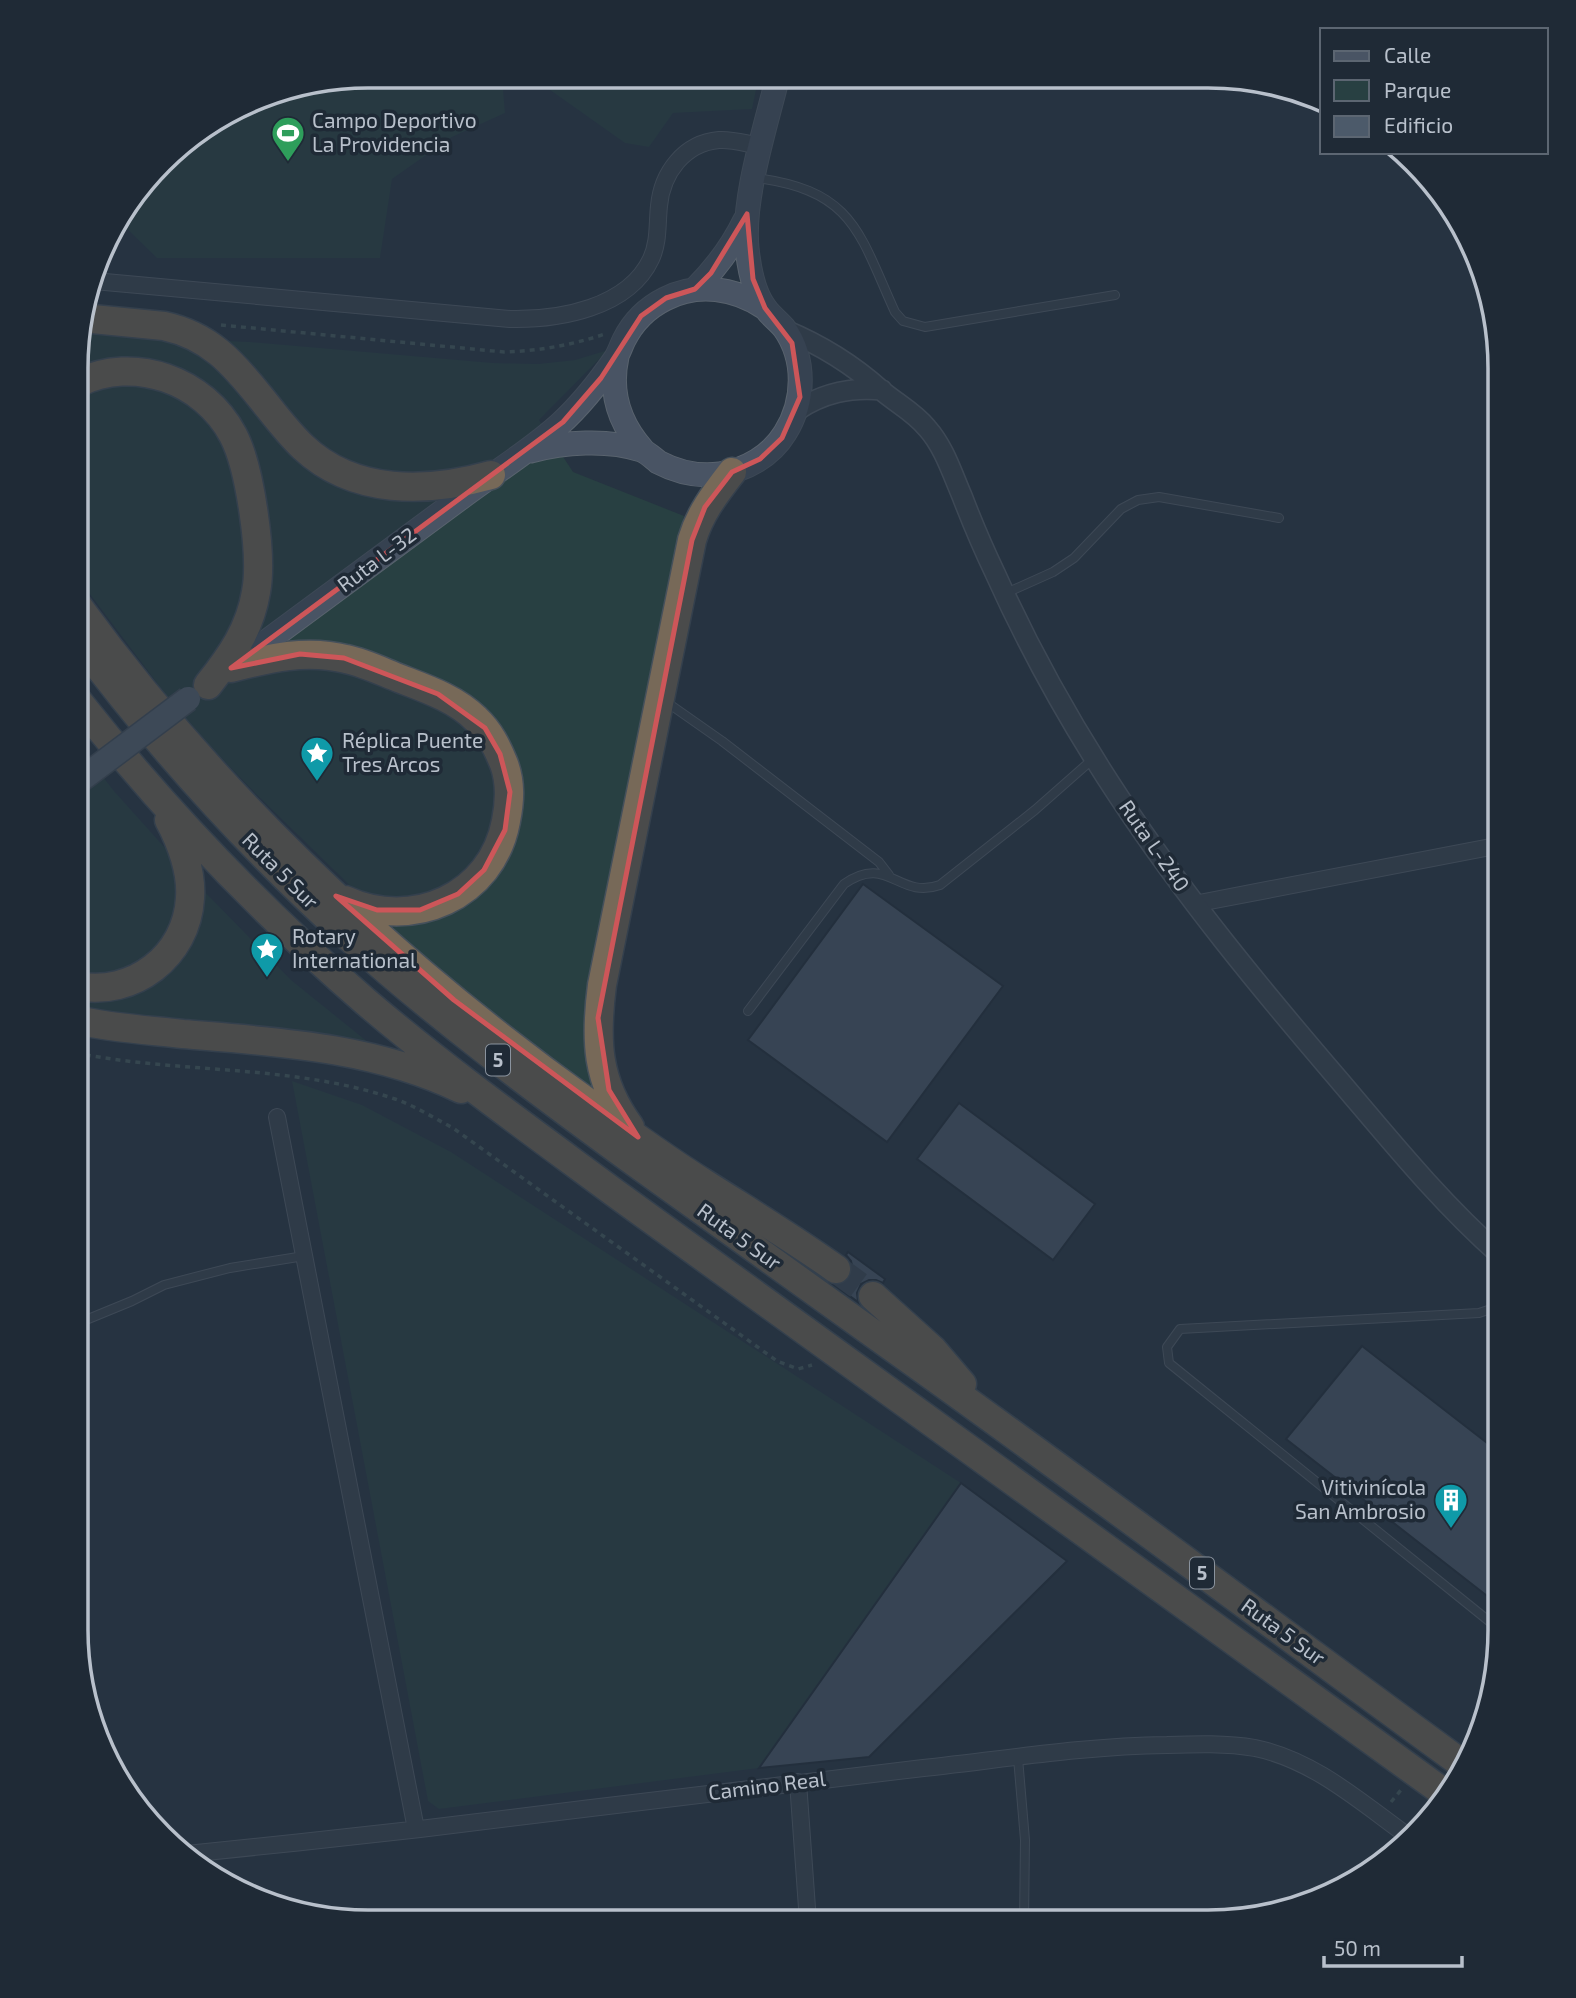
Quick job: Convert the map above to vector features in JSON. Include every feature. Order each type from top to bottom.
[{"type":"highway","points":[[92,319],[164,326],[202,340],[231,363],[304,448],[347,475],[383,485],[407,487],[454,484],[491,475]]},
{"type":"highway","points":[[88,380],[114,371],[137,372],[158,375],[185,386],[208,402],[220,415],[234,437],[245,467],[258,553],[257,588],[242,638],[198,692]]},
{"type":"highway","points":[[638,1137],[608,1090],[598,1052],[597,1030],[602,985],[691,540],[705,506],[732,472]]},
{"type":"highway","points":[[88,619],[202,758],[269,831],[336,896],[454,1000],[587,1102],[705,1184],[797,1241],[835,1269]]},
{"type":"highway","name":"Ruta 5 Sur","points":[[88,652],[209,798],[295,886],[382,966],[467,1036],[586,1127],[983,1412],[1457,1760]]},
{"type":"highway","points":[[231,668],[300,654],[323,654],[355,661],[422,687],[471,714],[485,728],[500,754],[510,792],[505,830],[490,861],[467,887],[438,904],[410,911],[377,910],[336,896]]},
{"type":"highway","name":"Ruta 5 Sur","points":[[88,714],[156,796],[255,899],[333,972],[411,1039],[501,1108],[1439,1789]]},
{"type":"highway","points":[[88,988],[110,987],[151,971],[167,956],[183,929],[190,899],[189,879],[178,842],[156,796]]},
{"type":"highway","points":[[88,1022],[340,1050],[412,1070],[501,1108]]},
{"type":"highway","points":[[873,1296],[933,1350],[983,1412]]},
{"type":"main road","name":"Ruta L-32","points":[[524,453],[550,447],[595,443],[643,450],[653,459],[678,471],[705,475],[732,472],[753,463],[782,438],[800,397],[800,369],[785,330],[765,308],[758,294],[749,263],[746,230],[754,177],[776,88]]},
{"type":"main road","name":"Ruta L-32","points":[[231,668],[563,422],[618,355],[631,328],[653,306],[666,298],[695,289],[711,273],[738,235],[747,214]]},
{"type":"main road","points":[[695,289],[732,292],[765,308]]},
{"type":"main road","points":[[618,355],[613,384],[619,413],[625,427],[643,450]]},
{"type":"main road","points":[[88,774],[198,692]]},
{"type":"street","points":[[101,282],[510,319],[554,316],[601,303],[622,292],[639,276],[651,259],[656,242],[663,185],[674,165],[686,152],[719,140],[761,146]]},
{"type":"street","name":"Ruta L-240","points":[[785,330],[807,339],[845,361],[927,427],[941,448],[1004,594],[1045,672],[1120,799],[1195,904],[1268,996],[1412,1165],[1488,1244]]},
{"type":"street","points":[[796,411],[809,402],[838,391],[882,390]]},
{"type":"street","points":[[1195,904],[1488,847]]},
{"type":"street","points":[[277,1117],[416,1829]]},
{"type":"street","name":"Camino Real","points":[[198,1854],[1113,1746],[1200,1744],[1253,1748],[1274,1753],[1313,1770],[1402,1832]]},
{"type":"street","points":[[797,1782],[807,1910]]},
{"type":"lane","points":[[754,177],[807,188],[844,213],[858,233],[895,312],[903,321],[925,327],[1115,295]]},
{"type":"lane","points":[[1004,594],[1053,572],[1074,558],[1121,509],[1138,500],[1159,497],[1279,518]]},
{"type":"lane","points":[[660,697],[869,854],[889,876]]},
{"type":"lane","points":[[748,1011],[844,884],[860,874],[870,873],[889,876],[912,888],[940,886],[1035,810],[1094,758]]},
{"type":"lane","points":[[88,1319],[164,1285],[230,1268],[303,1256]]},
{"type":"lane","points":[[1488,1309],[1180,1329],[1167,1347],[1169,1363],[1488,1620]]},
{"type":"lane","points":[[1018,1758],[1025,1840],[1024,1910]]},
{"type":"path","points":[[217,325],[504,352],[558,347],[631,328]]},
{"type":"path","points":[[88,1055],[163,1065],[302,1077],[397,1100],[453,1128],[777,1362],[798,1369],[812,1365],[830,1348]]},
{"type":"highlighted area","points":[[747,214],[753,279],[765,308],[792,343],[800,397],[782,438],[760,459],[732,472],[705,507],[692,540],[598,1018],[609,1090],[638,1137],[454,1000],[336,896],[377,910],[420,910],[458,894],[484,870],[505,830],[510,792],[500,754],[485,728],[438,694],[344,658],[300,654],[231,668],[563,422],[601,378],[641,316],[666,298],[695,289],[711,273]]},
{"type":"green space","name":"Campo Deportivo La Providencia","points":[[349,88],[503,88],[505,113],[452,137],[392,179],[380,258],[157,258],[125,227],[145,197],[183,157],[197,145],[244,116],[295,97]]},
{"type":"green space","points":[[548,88],[756,88],[752,109],[673,113],[649,147],[625,143]]},
{"type":"green space","points":[[90,335],[250,342],[493,363],[538,364],[575,360],[608,350],[539,420],[573,472],[684,516],[593,984],[606,1105],[448,981],[257,795],[200,736],[88,592]]},
{"type":"green space","points":[[88,758],[201,888],[291,980],[379,1051],[88,1008]]},
{"type":"green space","points":[[292,1081],[362,1105],[451,1152],[961,1483],[759,1768],[439,1809],[428,1801]]},
{"type":"building","points":[[863,884],[1003,986],[887,1142],[748,1040]]},
{"type":"building","points":[[959,1103],[1095,1204],[1053,1260],[917,1159]]},
{"type":"building","points":[[848,1252],[885,1279],[883,1283],[869,1280],[861,1284],[857,1293],[858,1302],[835,1285],[844,1284],[850,1278],[853,1270],[846,1255]]},
{"type":"building","name":"Vitivinícola San Ambrosio","points":[[1362,1346],[1488,1444],[1488,1597],[1286,1439]]},
{"type":"building","points":[[961,1483],[1067,1561],[869,1757],[759,1768]]},
{"type":"tunnel","points":[[836,1269],[873,1296]]},
{"type":"place","name":"Campo Deportivo La Providencia","points":[[288,163]]},
{"type":"place","name":"Réplica Puente Tres Arcos","points":[[317,783]]},
{"type":"place","name":"Rotary International","points":[[267,979]]},
{"type":"place","name":"Vitivinícola San Ambrosio","points":[[1451,1530]]}]
